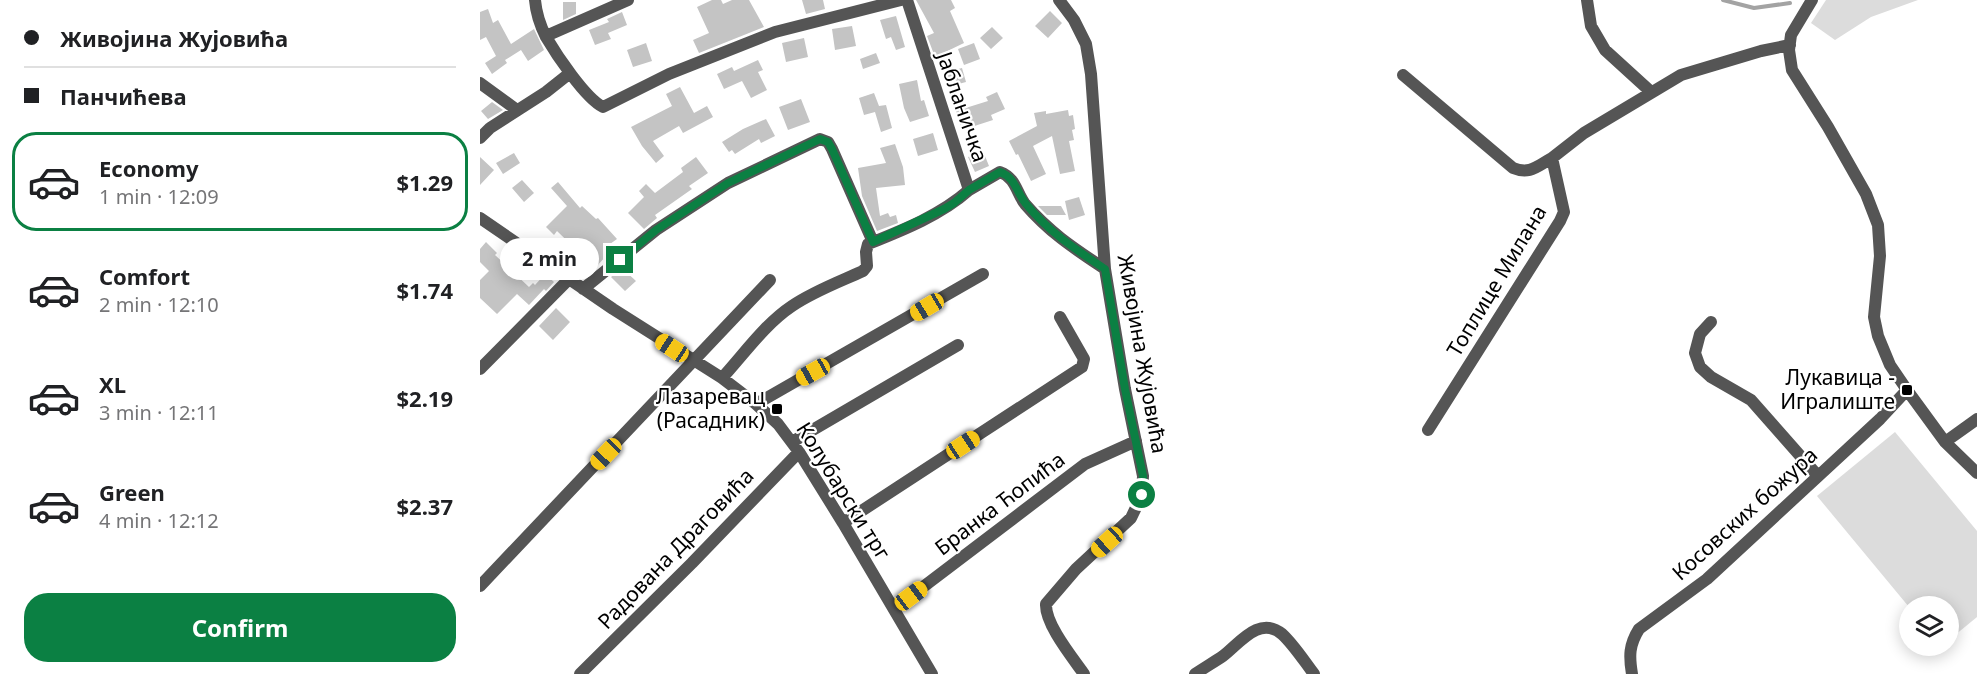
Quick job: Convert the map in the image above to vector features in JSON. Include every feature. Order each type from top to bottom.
[{"type":"street","points":[[536,0],[536,10],[546,36],[570,73],[594,101],[603,107],[669,74],[775,32],[901,0]]},
{"type":"street","points":[[546,36],[627,0]]},
{"type":"street","name":"Јабланичка","points":[[907,0],[969,190],[1000,172],[1007,175],[1013,181],[1023,202],[1056,236],[1105,269]]},
{"type":"street","name":"Живојина Жујовића","points":[[1059,0],[1074,20],[1086,44],[1091,74],[1105,269],[1125,389],[1143,476],[1142,495],[1131,518],[1077,569],[1047,604],[1046,612],[1051,622],[1084,674]]},
{"type":"street","points":[[1587,0],[1591,26],[1599,41],[1613,59],[1650,92]]},
{"type":"street","points":[[1812,0],[1791,35],[1792,70],[1866,194],[1878,225],[1880,256],[1874,317],[1878,336],[1890,365],[1907,390],[1945,442],[1977,473]]},
{"type":"street","points":[[1403,75],[1513,168],[1528,172],[1552,158],[1584,133],[1682,75],[1761,51],[1790,45]]},
{"type":"street","points":[[480,138],[490,128],[546,92],[570,73]]},
{"type":"street","points":[[480,83],[518,110]]},
{"type":"street","points":[[583,289],[656,230],[728,183],[820,139],[828,142],[832,149],[873,242]]},
{"type":"street","name":"Топлице Милана","points":[[1428,430],[1560,221],[1564,212],[1552,158]]},
{"type":"street","points":[[722,378],[774,321],[791,306],[863,271],[867,266],[868,244],[947,207],[969,190]]},
{"type":"street","name":"Колубарски трг","points":[[482,222],[722,378],[778,424],[843,523],[932,674]]},
{"type":"street","points":[[756,404],[983,274]]},
{"type":"street","points":[[480,369],[568,280]]},
{"type":"street","points":[[480,586],[770,280]]},
{"type":"street","points":[[843,523],[1082,367],[1084,359],[1060,317]]},
{"type":"street","points":[[1711,322],[1700,334],[1695,353],[1700,367],[1711,377],[1751,400],[1818,476]]},
{"type":"street","name":"Радована Драговића","points":[[580,674],[692,563],[795,447],[958,345]]},
{"type":"street","name":"Косовских божура","points":[[1632,674],[1629,655],[1632,640],[1639,629],[1707,579],[1880,419],[1907,390]]},
{"type":"street","points":[[1945,442],[1977,419]]},
{"type":"street","name":"Бранка Ћопића","points":[[894,609],[1085,464],[1136,441]]},
{"type":"street","points":[[1195,674],[1223,656],[1251,631],[1263,628],[1272,628],[1282,634],[1314,674]]},
{"type":"shaded area","points":[[1826,0],[1918,0],[1871,17],[1835,40],[1811,23]]},
{"type":"shaded area","points":[[1895,432],[1977,531],[1977,617],[1959,632],[1959,596],[1900,596],[1817,496]]},
{"type":"building","points":[[712,0],[721,0],[723,4],[732,0],[749,0],[764,27],[699,53],[693,40],[709,33],[697,7]]},
{"type":"building","points":[[802,0],[823,0],[825,9],[806,14]]},
{"type":"building","points":[[916,0],[951,0],[955,8],[950,11],[964,43],[935,57],[927,36],[934,33]]},
{"type":"building","points":[[563,2],[576,2],[576,14],[563,20]]},
{"type":"building","points":[[488,9],[493,23],[498,20],[511,44],[534,29],[544,50],[528,61],[521,50],[505,60],[507,63],[492,74],[485,63],[496,56],[486,37],[480,40],[480,12]]},
{"type":"building","points":[[1050,11],[1062,23],[1048,38],[1035,26]]},
{"type":"building","points":[[622,12],[627,25],[608,33],[611,39],[595,45],[589,30],[609,22],[607,19]]},
{"type":"building","points":[[896,16],[905,47],[896,50],[891,37],[886,39],[880,20]]},
{"type":"building","points":[[852,26],[856,46],[835,50],[832,29]]},
{"type":"building","points":[[992,27],[1003,38],[991,49],[980,38]]},
{"type":"building","points":[[804,38],[808,57],[786,62],[782,43]]},
{"type":"building","points":[[646,43],[652,61],[633,67],[627,50]]},
{"type":"building","points":[[974,43],[980,59],[964,65],[958,49]]},
{"type":"building","points":[[876,53],[880,63],[863,69],[860,59]]},
{"type":"building","points":[[758,60],[763,70],[758,72],[767,90],[751,98],[742,81],[724,89],[717,74],[732,67],[734,71]]},
{"type":"building","points":[[962,68],[966,82],[947,87],[943,73]]},
{"type":"building","points":[[917,80],[921,101],[924,100],[929,116],[910,122],[904,108],[899,84]]},
{"type":"building","points":[[680,87],[694,113],[707,106],[713,117],[683,133],[679,126],[653,141],[664,156],[656,163],[642,146],[631,127],[672,106],[666,94]]},
{"type":"building","points":[[997,92],[1005,109],[991,115],[993,120],[962,130],[956,111],[988,101],[986,97]]},
{"type":"building","points":[[874,93],[879,106],[886,105],[892,128],[881,132],[875,112],[864,115],[859,98]]},
{"type":"building","points":[[801,99],[810,122],[788,130],[779,107]]},
{"type":"building","points":[[492,102],[503,110],[488,119],[481,111]]},
{"type":"building","points":[[1068,110],[1069,116],[1073,115],[1075,129],[1072,130],[1074,140],[1069,141],[1075,171],[1060,174],[1052,136],[1033,146],[1046,174],[1031,181],[1009,141],[1037,126],[1034,113],[1046,111],[1046,114]]},
{"type":"building","points":[[766,119],[775,136],[761,143],[759,139],[735,154],[732,150],[729,152],[722,142],[743,129]]},
{"type":"building","points":[[933,133],[938,150],[918,156],[913,139]]},
{"type":"building","points":[[895,144],[903,167],[905,185],[876,188],[880,216],[888,213],[890,217],[896,215],[898,223],[877,231],[862,196],[858,168],[886,163],[880,148]]},
{"type":"building","points":[[983,151],[989,166],[975,172],[968,157]]},
{"type":"building","points":[[514,153],[520,163],[503,174],[496,163]]},
{"type":"building","points":[[480,157],[494,170],[480,185]]},
{"type":"building","points":[[696,157],[708,173],[689,186],[692,189],[655,215],[657,218],[644,229],[628,213],[644,197],[639,191],[646,184],[655,193],[683,172],[681,168]]},
{"type":"building","points":[[522,180],[534,193],[524,202],[512,188]]},
{"type":"building","points":[[558,182],[580,208],[582,206],[596,219],[598,218],[617,239],[603,249],[608,254],[595,268],[557,231],[554,235],[546,227],[567,206],[551,188]]},
{"type":"building","points":[[1079,197],[1085,215],[1069,220],[1065,201]]},
{"type":"building","points":[[1038,206],[1061,206],[1066,215],[1047,215]]},
{"type":"building","points":[[486,242],[497,253],[495,255],[529,287],[533,283],[535,285],[545,274],[554,282],[529,305],[517,294],[497,314],[480,298],[480,280],[489,271],[480,262],[480,249]]},
{"type":"building","points":[[622,268],[636,281],[625,291],[611,277]]},
{"type":"building","points":[[556,308],[570,322],[553,340],[539,326]]},
{"type":"waterway","points":[[1723,0],[1754,8],[1790,3]]},
{"type":"place","name":"Лукавица - Игралиште","points":[[1907,390]]},
{"type":"place","name":"Лазаревац (Расадник)","points":[[777,409]]},
{"type":"route","points":[[620,260],[656,230],[728,183],[820,139],[828,142],[832,149],[873,242],[944,209],[969,190],[1000,172],[1007,175],[1013,181],[1023,202],[1056,236],[1105,269],[1125,389],[1143,476],[1142,495]]}]
